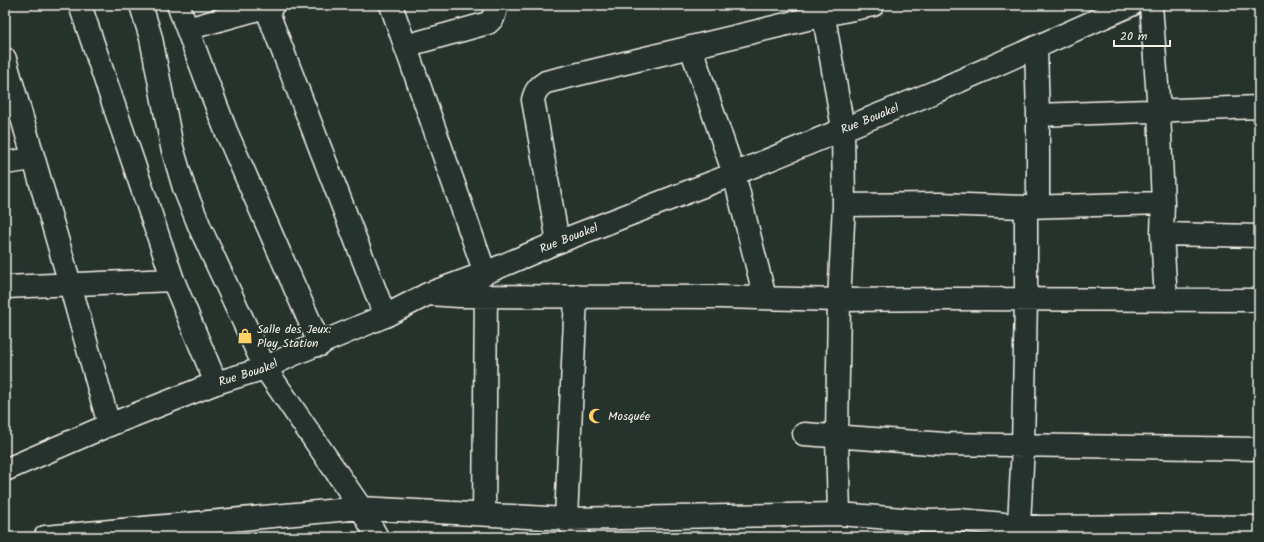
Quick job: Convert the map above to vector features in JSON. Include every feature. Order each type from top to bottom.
[{"type":"street","points":[[80,5],[173,280],[216,383]]},
{"type":"street","points":[[141,5],[151,38],[172,147],[184,188],[201,230],[266,368],[361,508],[376,537]]},
{"type":"street","points":[[178,5],[226,131],[320,344]]},
{"type":"street","points":[[391,5],[484,273]]},
{"type":"street","points":[[405,46],[488,23],[493,18],[497,5]]},
{"type":"street","points":[[558,242],[533,100],[534,92],[538,87],[546,82],[691,48],[823,10],[873,5]]},
{"type":"street","name":"Rue Bouakel","points":[[5,470],[109,425],[216,383],[266,368],[385,316],[428,294],[734,174],[937,91],[1131,5]]},
{"type":"street","points":[[1151,5],[1159,111],[1163,203],[1162,234],[1166,300]]},
{"type":"street","points":[[187,29],[268,6],[385,316]]},
{"type":"street","points":[[823,10],[843,129],[844,205],[837,437],[839,514]]},
{"type":"street","points":[[1019,526],[1023,446],[1026,299],[1038,115],[1036,47]]},
{"type":"street","points":[[691,48],[734,174],[765,298]]},
{"type":"street","points":[[5,60],[109,425]]},
{"type":"street","points":[[1038,115],[1259,107]]},
{"type":"street","points":[[5,163],[33,159]]},
{"type":"street","points":[[844,205],[939,204],[1032,207],[1163,203]]},
{"type":"street","points":[[1162,234],[1259,236]]},
{"type":"street","points":[[5,287],[173,280]]},
{"type":"street","points":[[428,294],[840,300],[1259,300]]},
{"type":"street","points":[[484,514],[486,295]]},
{"type":"street","points":[[576,296],[566,519],[579,537]]},
{"type":"street","points":[[804,434],[944,444],[1259,449]]},
{"type":"street","points":[[45,537],[361,508],[566,519],[839,514],[928,521],[958,529],[1019,526],[1040,528],[1159,531],[1259,527]]},
{"type":"place","name":"Salle des Jeux: Play Station","points":[[245,336]]},
{"type":"place","name":"Mosquée","points":[[596,416]]}]
